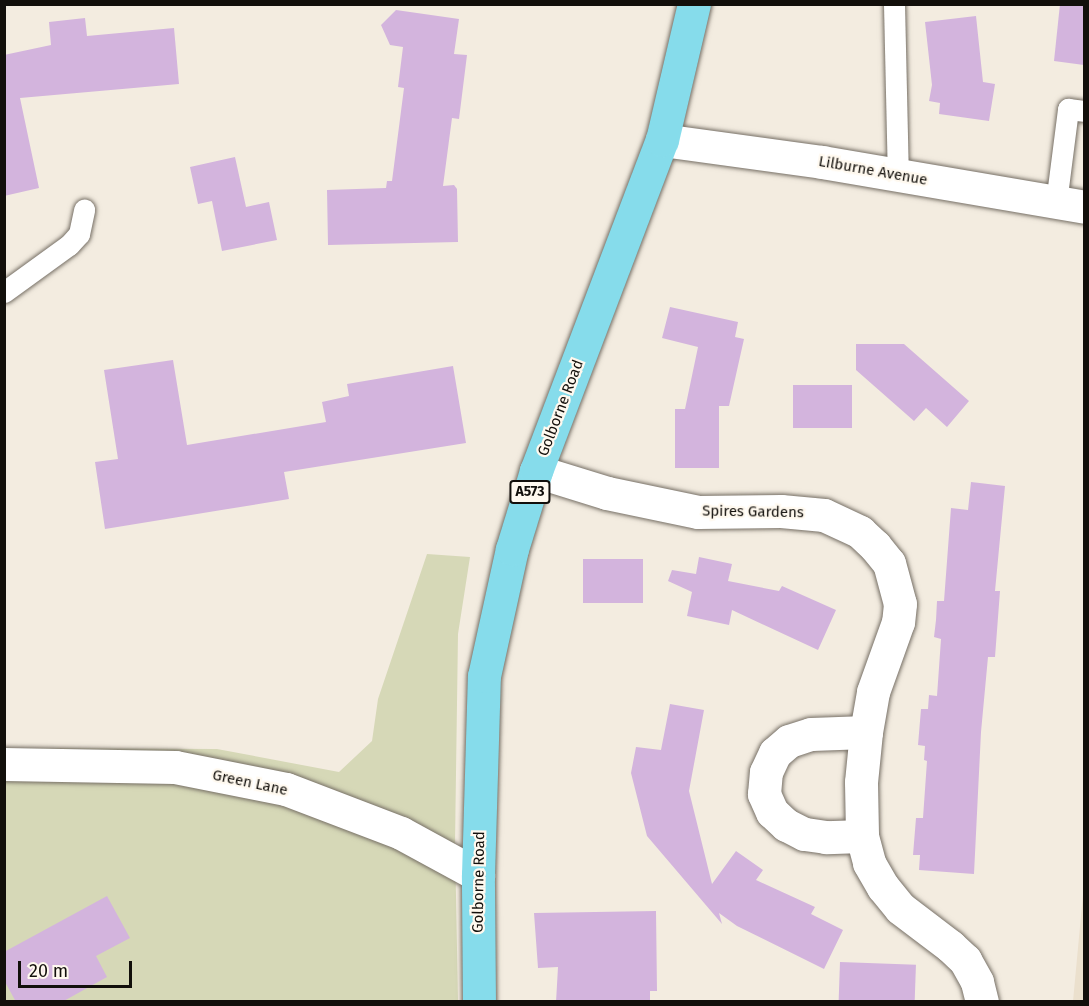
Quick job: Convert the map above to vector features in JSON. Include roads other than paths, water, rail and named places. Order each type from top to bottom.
[{"type":"main road","name":"Golborne Road","points":[[479,1002],[478,875],[484,676],[512,549],[536,471],[662,140],[694,4]]},
{"type":"street","name":"Lilburne Avenue","points":[[662,140],[822,162],[1070,205]]},
{"type":"street","name":"Spires Gardens","points":[[536,471],[607,493],[698,512],[803,512],[824,515],[860,532],[889,562],[900,604],[898,622],[873,692],[866,732],[861,782],[862,836],[869,863],[883,887],[900,908],[965,960],[977,982],[982,1002]]},
{"type":"street","points":[[862,836],[826,837],[804,834],[786,825],[772,812],[764,794],[766,772],[775,753],[789,741],[810,734],[866,732]]},
{"type":"street","name":"Green Lane","points":[[4,764],[175,767],[286,789],[401,833],[478,875]]},
{"type":"lane","points":[[894,4],[898,176]]},
{"type":"lane","points":[[1070,205],[1068,109],[1084,111]]},
{"type":"lane","points":[[4,292],[69,245],[79,234],[84,210]]}]
